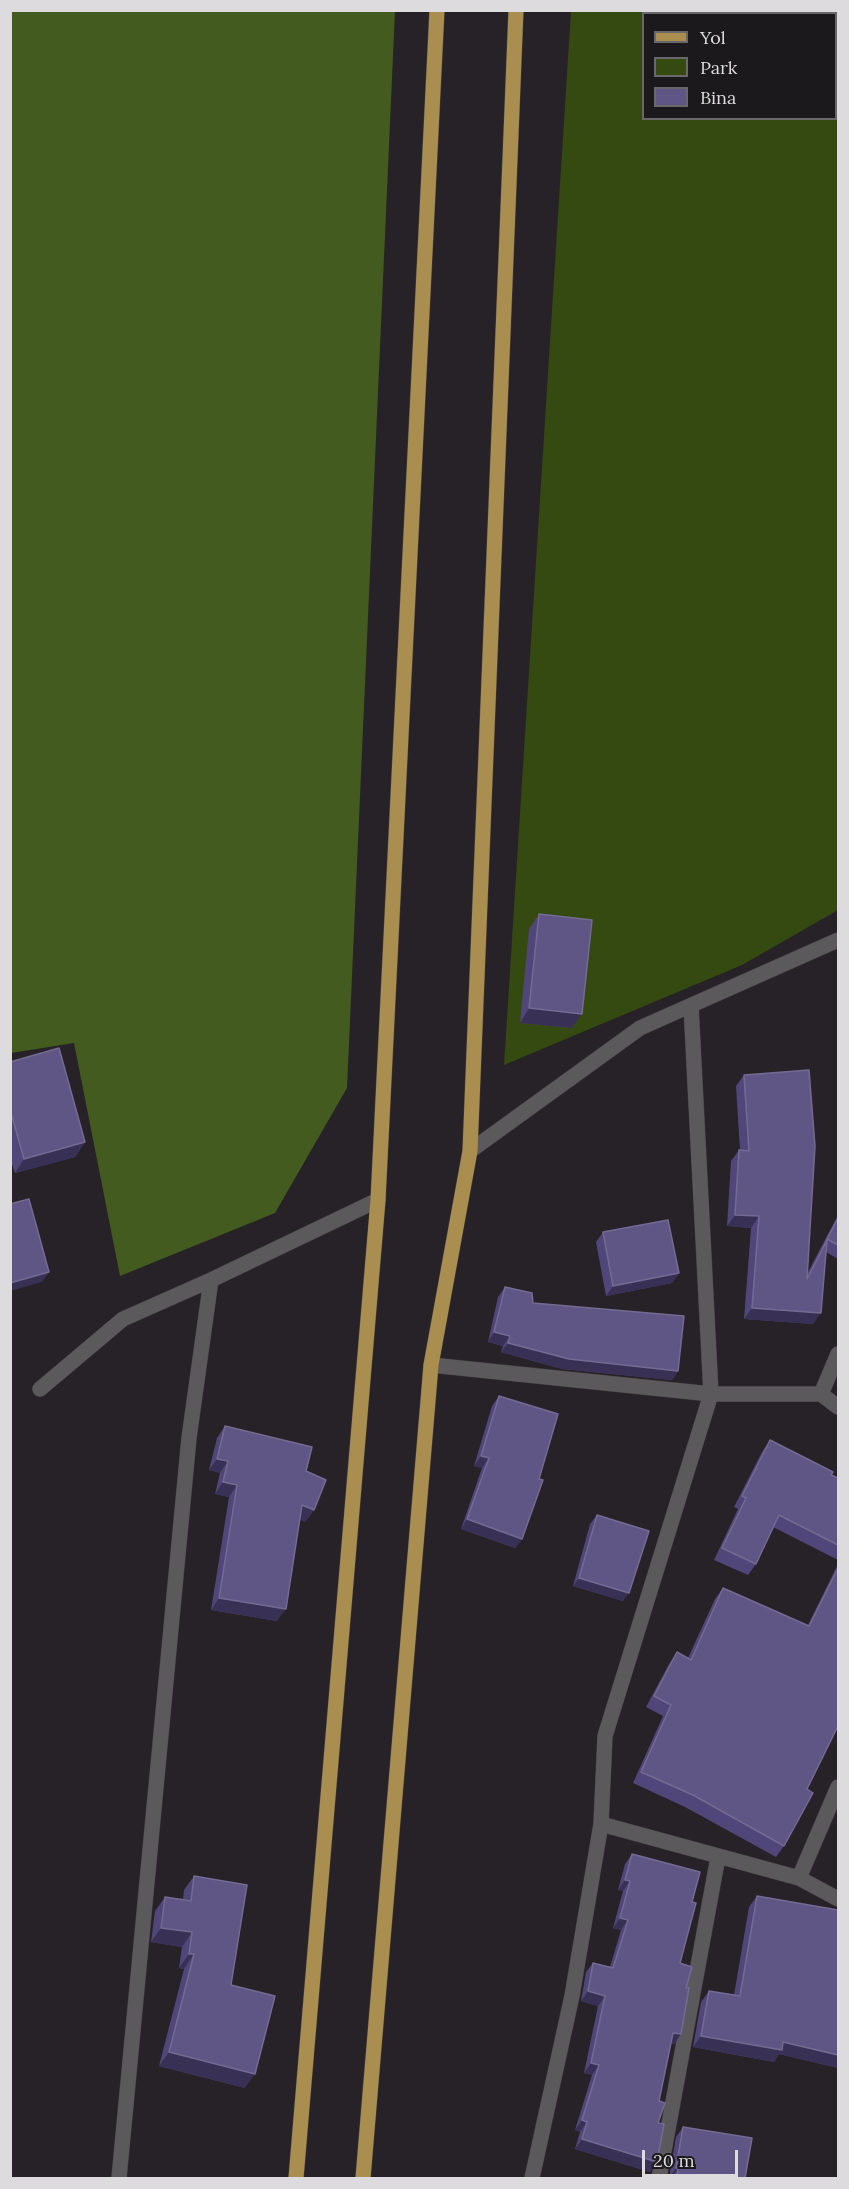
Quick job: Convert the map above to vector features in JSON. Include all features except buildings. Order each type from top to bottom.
[{"type":"main road","points":[[296,2178],[378,1200],[437,10]]},
{"type":"main road","points":[[363,2178],[431,1365],[470,1151],[516,10]]},
{"type":"street","points":[[470,1151],[640,1028],[838,940]]},
{"type":"street","points":[[532,2178],[572,1996],[601,1824],[605,1736],[711,1394],[691,1006]]},
{"type":"street","points":[[40,1389],[123,1319],[211,1280],[378,1200]]},
{"type":"street","points":[[119,2178],[189,1438],[211,1280]]},
{"type":"street","points":[[821,1394],[838,1354]]},
{"type":"street","points":[[431,1365],[711,1394],[821,1394],[838,1407]]},
{"type":"street","points":[[798,1878],[838,1787]]},
{"type":"street","points":[[601,1824],[798,1878],[838,1899]]},
{"type":"street","points":[[659,2178],[718,1857]]},
{"type":"green space","points":[[11,10],[395,11],[347,1088],[275,1213],[120,1276],[74,1043],[11,1053]]},
{"type":"green space","points":[[571,11],[838,11],[838,910],[742,965],[504,1065]]}]
